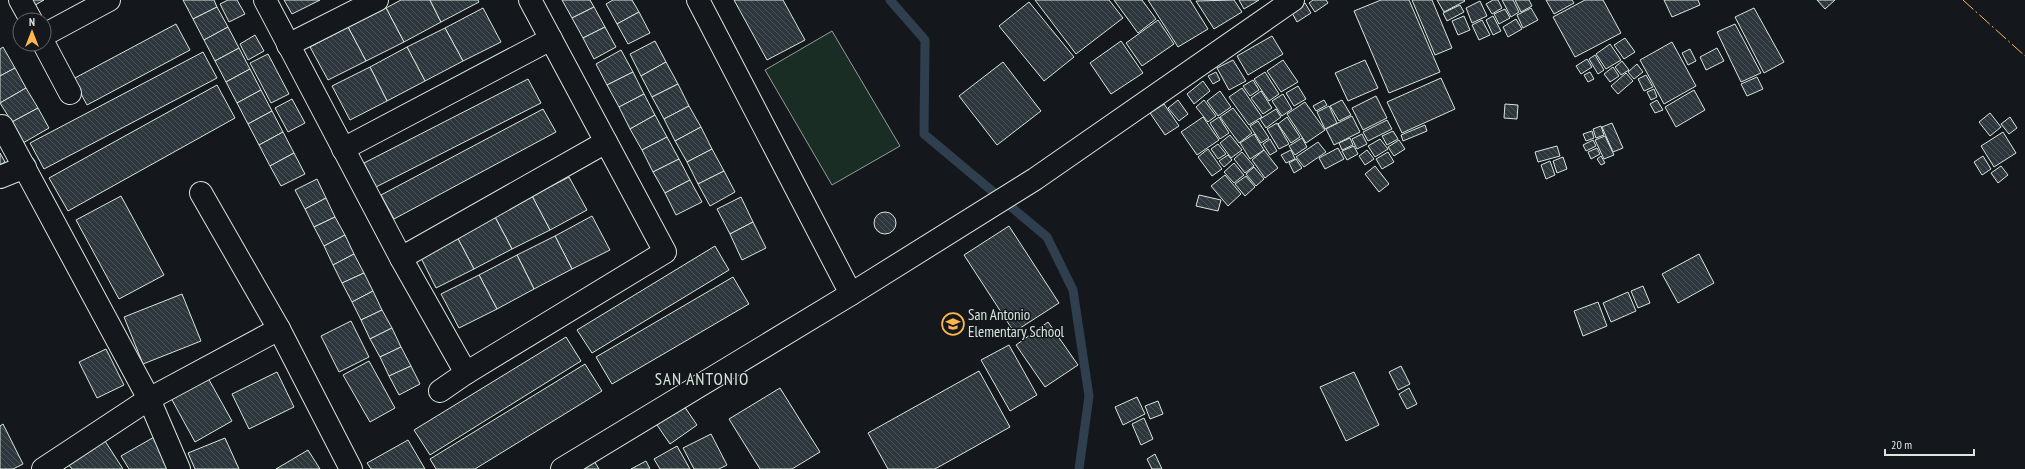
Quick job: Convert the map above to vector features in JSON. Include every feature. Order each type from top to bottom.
[{"type":"street","points":[[20,0],[27,12]]},
{"type":"street","points":[[52,31],[109,0]]},
{"type":"street","points":[[265,0],[401,258],[466,373]]},
{"type":"street","points":[[288,45],[377,0]]},
{"type":"street","points":[[440,391],[466,373],[665,252],[530,0]]},
{"type":"street","points":[[698,0],[851,294]]},
{"type":"street","points":[[564,469],[851,294],[1035,178],[1293,0]]},
{"type":"street","points":[[344,149],[551,39]]},
{"type":"street","points":[[48,52],[70,93]]},
{"type":"street","points":[[2,126],[149,399],[179,469]]},
{"type":"street","points":[[401,258],[606,142]]},
{"type":"street","points":[[0,177],[25,167]]},
{"type":"street","points":[[201,193],[279,329],[351,469]]},
{"type":"street","points":[[43,469],[149,399],[279,329]]},
{"type":"green space","points":[[832,31],[900,146],[832,185],[765,70]]},
{"type":"building","points":[[25,0],[44,0],[30,8]]},
{"type":"building","points":[[183,0],[214,0],[217,7],[193,19]]},
{"type":"building","points":[[228,0],[237,0],[245,14],[229,22],[220,4]]},
{"type":"building","points":[[284,0],[320,0],[292,14]]},
{"type":"building","points":[[401,0],[430,0],[441,22],[404,42],[386,8]]},
{"type":"building","points":[[430,0],[478,0],[479,2],[441,22]]},
{"type":"building","points":[[562,0],[590,0],[594,7],[572,18]]},
{"type":"building","points":[[613,0],[632,0],[639,12],[617,24],[606,4]]},
{"type":"building","points":[[734,0],[783,0],[805,40],[767,60]]},
{"type":"building","points":[[1035,0],[1109,0],[1123,18],[1076,54]]},
{"type":"building","points":[[1114,0],[1142,0],[1156,19],[1138,33]]},
{"type":"building","points":[[1148,0],[1190,0],[1208,29],[1178,47]]},
{"type":"building","points":[[1234,0],[1242,12],[1214,29],[1196,1]]},
{"type":"building","points":[[1239,0],[1259,0],[1244,9]]},
{"type":"building","points":[[1313,0],[1326,0],[1328,3],[1315,12],[1309,3]]},
{"type":"building","points":[[1381,0],[1409,0],[1440,72],[1389,93],[1354,11]]},
{"type":"building","points":[[1412,0],[1432,0],[1452,48],[1435,55]]},
{"type":"building","points":[[1437,0],[1464,0],[1465,1],[1444,12]]},
{"type":"building","points":[[1493,0],[1498,0],[1502,8],[1492,14],[1486,4]]},
{"type":"building","points":[[1502,0],[1513,0],[1519,12],[1511,17]]},
{"type":"building","points":[[1515,0],[1529,0],[1532,6],[1521,12]]},
{"type":"building","points":[[1546,0],[1572,0],[1574,3],[1554,14]]},
{"type":"building","points":[[1585,0],[1603,0],[1621,33],[1575,57],[1553,17]]},
{"type":"building","points":[[1664,0],[1698,0],[1700,5],[1672,17]]},
{"type":"building","points":[[1817,0],[1835,0],[1825,9]]},
{"type":"building","points":[[1480,1],[1487,16],[1472,23],[1466,8]]},
{"type":"building","points":[[1029,2],[1074,57],[1044,81],[999,26]]},
{"type":"building","points":[[1305,3],[1311,13],[1297,22],[1291,11]]},
{"type":"building","points":[[1460,5],[1464,12],[1447,21],[1443,13]]},
{"type":"building","points":[[217,7],[228,27],[204,40],[193,19]]},
{"type":"building","points":[[594,7],[605,27],[583,38],[572,18]]},
{"type":"building","points":[[386,8],[404,42],[366,61],[348,27]]},
{"type":"building","points":[[483,8],[501,42],[463,61],[445,28]]},
{"type":"building","points":[[1531,8],[1538,20],[1523,28],[1517,15]]},
{"type":"building","points":[[1754,8],[1784,62],[1764,73],[1735,17]]},
{"type":"building","points":[[1505,9],[1510,18],[1499,24],[1494,14]]},
{"type":"building","points":[[639,12],[650,33],[628,44],[617,24]]},
{"type":"building","points":[[1464,16],[1470,30],[1458,35],[1452,21]]},
{"type":"building","points":[[1493,16],[1501,31],[1493,35],[1486,20]]},
{"type":"building","points":[[1516,19],[1522,29],[1508,37],[1503,27]]},
{"type":"building","points":[[1158,20],[1174,44],[1142,66],[1126,43]]},
{"type":"building","points":[[1482,20],[1490,35],[1479,40],[1472,25]]},
{"type":"building","points":[[176,24],[190,50],[87,105],[73,79]]},
{"type":"building","points":[[1735,24],[1761,73],[1741,82],[1717,32]]},
{"type":"building","points":[[228,27],[239,48],[215,61],[204,40]]},
{"type":"building","points":[[348,27],[366,61],[328,80],[310,47]]},
{"type":"building","points":[[605,27],[616,47],[594,59],[583,38]]},
{"type":"building","points":[[445,28],[463,61],[425,81],[407,47]]},
{"type":"building","points":[[255,35],[264,51],[248,60],[240,44]]},
{"type":"building","points":[[1272,36],[1283,54],[1248,75],[1237,56]]},
{"type":"building","points":[[1625,38],[1635,52],[1624,59],[1614,45]]},
{"type":"building","points":[[655,41],[666,62],[641,76],[630,54]]},
{"type":"building","points":[[1121,41],[1143,73],[1111,94],[1090,63]]},
{"type":"building","points":[[1672,42],[1696,86],[1664,104],[1640,60]]},
{"type":"building","points":[[1610,44],[1621,60],[1606,69],[1596,54]]},
{"type":"building","points":[[3,47],[15,68],[0,76],[0,49]]},
{"type":"building","points":[[407,47],[425,81],[387,101],[370,67]]},
{"type":"building","points":[[239,48],[250,69],[226,82],[215,61]]},
{"type":"building","points":[[1717,48],[1724,61],[1706,70],[1700,57]]},
{"type":"building","points":[[1690,49],[1696,61],[1688,65],[1682,53]]},
{"type":"building","points":[[621,50],[633,72],[607,85],[596,64]]},
{"type":"building","points":[[203,52],[217,78],[44,169],[30,143]]},
{"type":"building","points":[[268,54],[289,94],[271,103],[250,63]]},
{"type":"building","points":[[1595,55],[1604,70],[1598,74],[1589,59]]},
{"type":"building","points":[[1587,59],[1592,67],[1581,74],[1576,66]]},
{"type":"building","points":[[1233,60],[1246,81],[1229,90],[1217,68]]},
{"type":"building","points":[[1283,60],[1298,82],[1281,92],[1267,71]]},
{"type":"building","points":[[1365,60],[1378,88],[1348,101],[1335,73]]},
{"type":"building","points":[[1622,61],[1629,70],[1621,75],[1615,67]]},
{"type":"building","points":[[666,62],[678,84],[652,97],[641,76]]},
{"type":"building","points":[[1003,62],[1041,111],[997,145],[959,96]]},
{"type":"building","points":[[1637,64],[1643,72],[1634,79],[1628,72]]},
{"type":"building","points":[[370,67],[387,101],[350,120],[332,86]]},
{"type":"building","points":[[1613,67],[1619,76],[1610,82],[1604,74]]},
{"type":"building","points":[[15,68],[26,88],[0,103],[0,76]]},
{"type":"building","points":[[250,69],[261,90],[237,103],[226,82]]},
{"type":"building","points":[[633,72],[644,94],[619,107],[607,85]]},
{"type":"building","points":[[1216,72],[1220,80],[1213,84],[1208,76]]},
{"type":"building","points":[[1265,72],[1279,94],[1269,101],[1254,79]]},
{"type":"building","points":[[1590,72],[1594,79],[1588,82],[1584,75]]},
{"type":"building","points":[[1626,73],[1633,81],[1618,94],[1611,86]]},
{"type":"building","points":[[1646,75],[1653,87],[1644,91],[1638,79]]},
{"type":"building","points":[[1757,77],[1763,89],[1747,96],[1741,84]]},
{"type":"building","points":[[1441,78],[1455,109],[1402,133],[1387,102]]},
{"type":"building","points":[[528,79],[541,103],[376,187],[364,163]]},
{"type":"building","points":[[1253,80],[1259,90],[1250,96],[1243,86]]},
{"type":"building","points":[[1203,81],[1210,91],[1194,104],[1187,94]]},
{"type":"building","points":[[678,84],[689,106],[664,119],[652,97]]},
{"type":"building","points":[[217,85],[235,118],[68,211],[49,178]]},
{"type":"building","points":[[1298,86],[1306,99],[1294,106],[1286,93]]},
{"type":"building","points":[[26,88],[38,108],[12,122],[0,103]]},
{"type":"building","points":[[1242,88],[1262,117],[1249,125],[1229,97]]},
{"type":"building","points":[[1654,89],[1657,97],[1651,100],[1647,92]]},
{"type":"building","points":[[261,90],[272,111],[248,124],[237,103]]},
{"type":"building","points":[[1694,90],[1705,110],[1676,127],[1665,107]]},
{"type":"building","points":[[1220,91],[1231,107],[1218,116],[1207,101]]},
{"type":"building","points":[[1261,91],[1272,108],[1263,114],[1251,98]]},
{"type":"building","points":[[644,94],[655,115],[630,129],[619,107]]},
{"type":"building","points":[[1283,94],[1292,109],[1282,116],[1272,101]]},
{"type":"building","points":[[1376,96],[1387,118],[1363,130],[1352,108]]},
{"type":"building","points":[[292,99],[305,123],[288,132],[275,108]]},
{"type":"building","points":[[1178,100],[1188,114],[1179,121],[1168,108]]},
{"type":"building","points":[[1204,100],[1216,116],[1208,122],[1196,107]]},
{"type":"building","points":[[1324,100],[1327,105],[1316,111],[1313,106]]},
{"type":"building","points":[[1342,100],[1351,115],[1339,121],[1330,106]]},
{"type":"building","points":[[1657,100],[1663,110],[1655,113],[1650,104]]},
{"type":"building","points":[[1305,102],[1325,130],[1306,143],[1287,114]]},
{"type":"building","points":[[1164,104],[1179,126],[1165,135],[1150,113]]},
{"type":"building","points":[[1505,104],[1518,105],[1517,119],[1504,118]]},
{"type":"building","points":[[689,106],[701,127],[675,141],[664,119]]},
{"type":"building","points":[[1329,106],[1337,123],[1325,129],[1317,112]]},
{"type":"building","points":[[38,108],[49,128],[23,143],[12,122]]},
{"type":"building","points":[[1233,108],[1252,133],[1239,143],[1220,117]]},
{"type":"building","points":[[543,109],[556,132],[394,219],[381,195]]},
{"type":"building","points":[[1276,109],[1281,117],[1266,128],[1260,119]]},
{"type":"building","points":[[272,111],[283,132],[259,145],[248,124]]},
{"type":"building","points":[[1990,113],[2001,127],[1990,136],[1979,122]]},
{"type":"building","points":[[655,115],[667,137],[642,150],[630,129]]},
{"type":"building","points":[[1352,116],[1360,132],[1334,145],[1326,129]]},
{"type":"building","points":[[1203,117],[1219,140],[1197,155],[1181,132]]},
{"type":"building","points":[[1219,117],[1229,133],[1220,139],[1210,123]]},
{"type":"building","points":[[1287,117],[1300,137],[1291,143],[1278,124]]},
{"type":"building","points":[[2010,117],[2017,128],[2009,134],[2001,124]]},
{"type":"building","points":[[1387,120],[1392,129],[1368,141],[1363,132]]},
{"type":"building","points":[[1258,121],[1269,138],[1261,143],[1250,126]]},
{"type":"building","points":[[1277,123],[1289,144],[1279,149],[1267,129]]},
{"type":"building","points":[[1612,123],[1623,148],[1613,152],[1602,127]]},
{"type":"building","points":[[1425,125],[1427,131],[1403,141],[1401,135]]},
{"type":"building","points":[[1601,126],[1604,135],[1596,138],[1593,129]]},
{"type":"building","points":[[701,127],[712,149],[687,162],[675,141]]},
{"type":"building","points":[[1393,131],[1398,139],[1387,145],[1382,136]]},
{"type":"building","points":[[1592,131],[1594,138],[1586,141],[1583,134]]},
{"type":"building","points":[[283,132],[294,153],[270,166],[259,145]]},
{"type":"building","points":[[2003,132],[2016,153],[1994,167],[1981,146]]},
{"type":"building","points":[[1254,134],[1264,150],[1250,159],[1240,143]]},
{"type":"building","points":[[1362,134],[1367,144],[1357,149],[1352,139]]},
{"type":"building","points":[[1230,135],[1242,150],[1231,158],[1220,143]]},
{"type":"building","points":[[1605,136],[1614,155],[1604,159],[1595,140]]},
{"type":"building","points":[[667,137],[679,159],[653,172],[642,150]]},
{"type":"building","points":[[1302,138],[1307,147],[1295,155],[1289,146]]},
{"type":"building","points":[[1350,138],[1353,145],[1342,150],[1339,143]]},
{"type":"building","points":[[1270,139],[1277,151],[1270,155],[1263,144]]},
{"type":"building","points":[[1380,139],[1388,149],[1375,157],[1368,146]]},
{"type":"building","points":[[1399,140],[1405,149],[1394,156],[1388,147]]},
{"type":"building","points":[[1593,140],[1596,146],[1586,151],[1583,145]]},
{"type":"building","points":[[1318,142],[1326,152],[1304,167],[1296,157]]},
{"type":"building","points":[[1218,144],[1226,154],[1218,159],[1211,149]]},
{"type":"building","points":[[1354,146],[1358,154],[1347,160],[1342,151]]},
{"type":"building","points":[[1557,146],[1560,156],[1538,162],[1535,152]]},
{"type":"building","points":[[1338,148],[1344,159],[1325,169],[1319,158]]},
{"type":"building","points":[[1597,148],[1600,154],[1591,159],[1588,152]]},
{"type":"building","points":[[712,149],[724,171],[698,184],[687,162]]},
{"type":"building","points":[[1208,149],[1222,169],[1212,176],[1198,157]]},
{"type":"building","points":[[1264,150],[1278,168],[1265,178],[1252,160]]},
{"type":"building","points":[[1291,150],[1295,159],[1286,163],[1281,155]]},
{"type":"building","points":[[1367,150],[1374,159],[1365,165],[1359,156]]},
{"type":"building","points":[[1242,152],[1254,166],[1245,173],[1234,159]]},
{"type":"building","points":[[1388,152],[1394,162],[1382,169],[1376,159]]},
{"type":"building","points":[[0,153],[5,162],[0,165]]},
{"type":"building","points":[[294,153],[305,174],[281,186],[270,166]]},
{"type":"building","points":[[1228,155],[1232,160],[1224,167],[1219,161]]},
{"type":"building","points":[[1601,156],[1605,163],[1601,165],[1597,159]]},
{"type":"building","points":[[1983,156],[1991,169],[1982,175],[1974,162]]},
{"type":"building","points":[[1563,157],[1567,169],[1557,173],[1553,161]]},
{"type":"building","points":[[679,159],[690,180],[665,193],[653,172]]},
{"type":"building","points":[[1296,159],[1302,168],[1294,173],[1289,163]]},
{"type":"building","points":[[1550,161],[1555,175],[1546,179],[1541,165]]},
{"type":"building","points":[[1234,163],[1244,175],[1234,183],[1224,172]]},
{"type":"building","points":[[1375,166],[1389,184],[1379,192],[1365,174]]},
{"type":"building","points":[[2001,166],[2008,175],[1998,183],[1991,173]]},
{"type":"building","points":[[1254,167],[1264,179],[1256,186],[1246,174]]},
{"type":"building","points":[[724,171],[735,192],[710,206],[698,184]]},
{"type":"building","points":[[1225,175],[1241,194],[1228,206],[1211,186]]},
{"type":"building","points":[[1246,176],[1255,187],[1245,196],[1235,184]]},
{"type":"building","points":[[569,177],[587,210],[550,230],[532,196]]},
{"type":"building","points":[[317,179],[326,198],[305,209],[295,190]]},
{"type":"building","points":[[690,180],[702,202],[676,215],[665,193]]},
{"type":"building","points":[[1199,195],[1221,200],[1218,211],[1196,206]]},
{"type":"building","points":[[121,196],[164,275],[119,299],[76,220]]},
{"type":"building","points":[[532,196],[550,230],[512,249],[494,215]]},
{"type":"building","points":[[741,197],[753,222],[730,234],[717,209]]},
{"type":"building","points":[[326,198],[335,217],[314,227],[305,209]]},
{"type":"building","points":[[885,212],[893,215],[896,223],[893,231],[885,234],[877,231],[874,223],[877,215]]},
{"type":"building","points":[[494,215],[512,249],[474,269],[456,235]]},
{"type":"building","points":[[592,216],[610,250],[572,269],[555,236]]},
{"type":"building","points":[[335,217],[345,235],[324,246],[314,227]]},
{"type":"building","points":[[753,222],[766,248],[742,260],[730,234]]},
{"type":"building","points":[[1009,226],[1059,303],[1014,332],[964,255]]},
{"type":"building","points":[[345,235],[354,254],[333,265],[324,246]]},
{"type":"building","points":[[456,235],[474,269],[436,288],[419,254]]},
{"type":"building","points":[[555,236],[572,269],[534,289],[517,255]]},
{"type":"building","points":[[715,246],[729,270],[592,353],[577,330]]},
{"type":"building","points":[[354,254],[364,273],[342,283],[333,265]]},
{"type":"building","points":[[1699,254],[1714,283],[1678,303],[1662,274]]},
{"type":"building","points":[[517,255],[534,289],[497,309],[479,275]]},
{"type":"building","points":[[364,273],[373,291],[352,302],[342,283]]},
{"type":"building","points":[[479,275],[497,309],[459,328],[441,294]]},
{"type":"building","points":[[733,277],[749,304],[612,384],[596,357]]},
{"type":"building","points":[[1643,286],[1650,303],[1638,308],[1631,291]]},
{"type":"building","points":[[373,291],[382,310],[361,320],[352,302]]},
{"type":"building","points":[[1628,292],[1636,311],[1611,322],[1603,303]]},
{"type":"building","points":[[182,294],[201,341],[143,364],[124,317]]},
{"type":"building","points":[[1598,302],[1607,326],[1583,336],[1574,311]]},
{"type":"building","points":[[382,310],[392,328],[370,339],[361,320]]},
{"type":"building","points":[[351,321],[369,357],[339,372],[321,336]]},
{"type":"building","points":[[1048,322],[1078,365],[1045,387],[1016,345]]},
{"type":"building","points":[[392,328],[401,347],[380,357],[370,339]]},
{"type":"building","points":[[566,337],[581,361],[430,455],[414,430]]},
{"type":"building","points":[[1009,345],[1037,395],[1010,411],[981,360]]},
{"type":"building","points":[[401,347],[411,366],[389,376],[380,357]]},
{"type":"building","points":[[106,349],[124,385],[97,398],[79,362]]},
{"type":"building","points":[[369,361],[395,408],[370,422],[343,375]]},
{"type":"building","points":[[585,364],[602,391],[475,469],[436,469],[430,459]]},
{"type":"building","points":[[411,366],[420,384],[399,395],[389,376]]},
{"type":"building","points":[[1401,366],[1410,384],[1398,390],[1389,372]]},
{"type":"building","points":[[979,371],[1010,427],[935,469],[888,469],[868,433]]},
{"type":"building","points":[[277,372],[294,407],[249,429],[232,394]]},
{"type":"building","points":[[1354,372],[1379,425],[1346,441],[1320,387]]},
{"type":"building","points":[[208,378],[232,421],[195,442],[171,398]]},
{"type":"building","points":[[780,388],[820,452],[792,469],[760,469],[729,419]]},
{"type":"building","points":[[1409,388],[1417,404],[1407,409],[1399,394]]},
{"type":"building","points":[[1137,397],[1145,414],[1123,425],[1115,407]]},
{"type":"building","points":[[1158,401],[1163,414],[1150,419],[1145,406]]},
{"type":"building","points":[[682,403],[697,425],[670,444],[655,422]]},
{"type":"building","points":[[1144,418],[1153,439],[1141,445],[1132,424]]},
{"type":"building","points":[[3,424],[23,464],[13,469],[0,469],[0,426]]},
{"type":"building","points":[[711,434],[727,465],[719,469],[694,469],[683,448]]},
{"type":"building","points":[[156,436],[173,464],[166,469],[129,469],[121,456]]},
{"type":"building","points":[[225,438],[239,469],[195,469],[188,453]]},
{"type":"building","points":[[408,440],[425,469],[371,469],[367,463]]},
{"type":"building","points":[[105,441],[123,469],[72,469],[68,464]]},
{"type":"building","points":[[677,446],[690,469],[660,469],[654,459]]},
{"type":"building","points":[[308,450],[320,469],[276,469]]},
{"type":"building","points":[[1155,454],[1162,469],[1152,469],[1147,459]]},
{"type":"building","points":[[591,456],[599,469],[578,469]]},
{"type":"building","points":[[646,461],[650,469],[631,469]]},
{"type":"waterway","points":[[890,0],[925,40],[924,134],[1047,237],[1073,290],[1089,396],[1079,469]]},
{"type":"power","points":[[1963,0],[2025,56]]},
{"type":"place","name":"San Antonio Elementary School","points":[[953,324]]},
{"type":"district","name":"SAN ANTONIO","points":[[702,379]]}]
